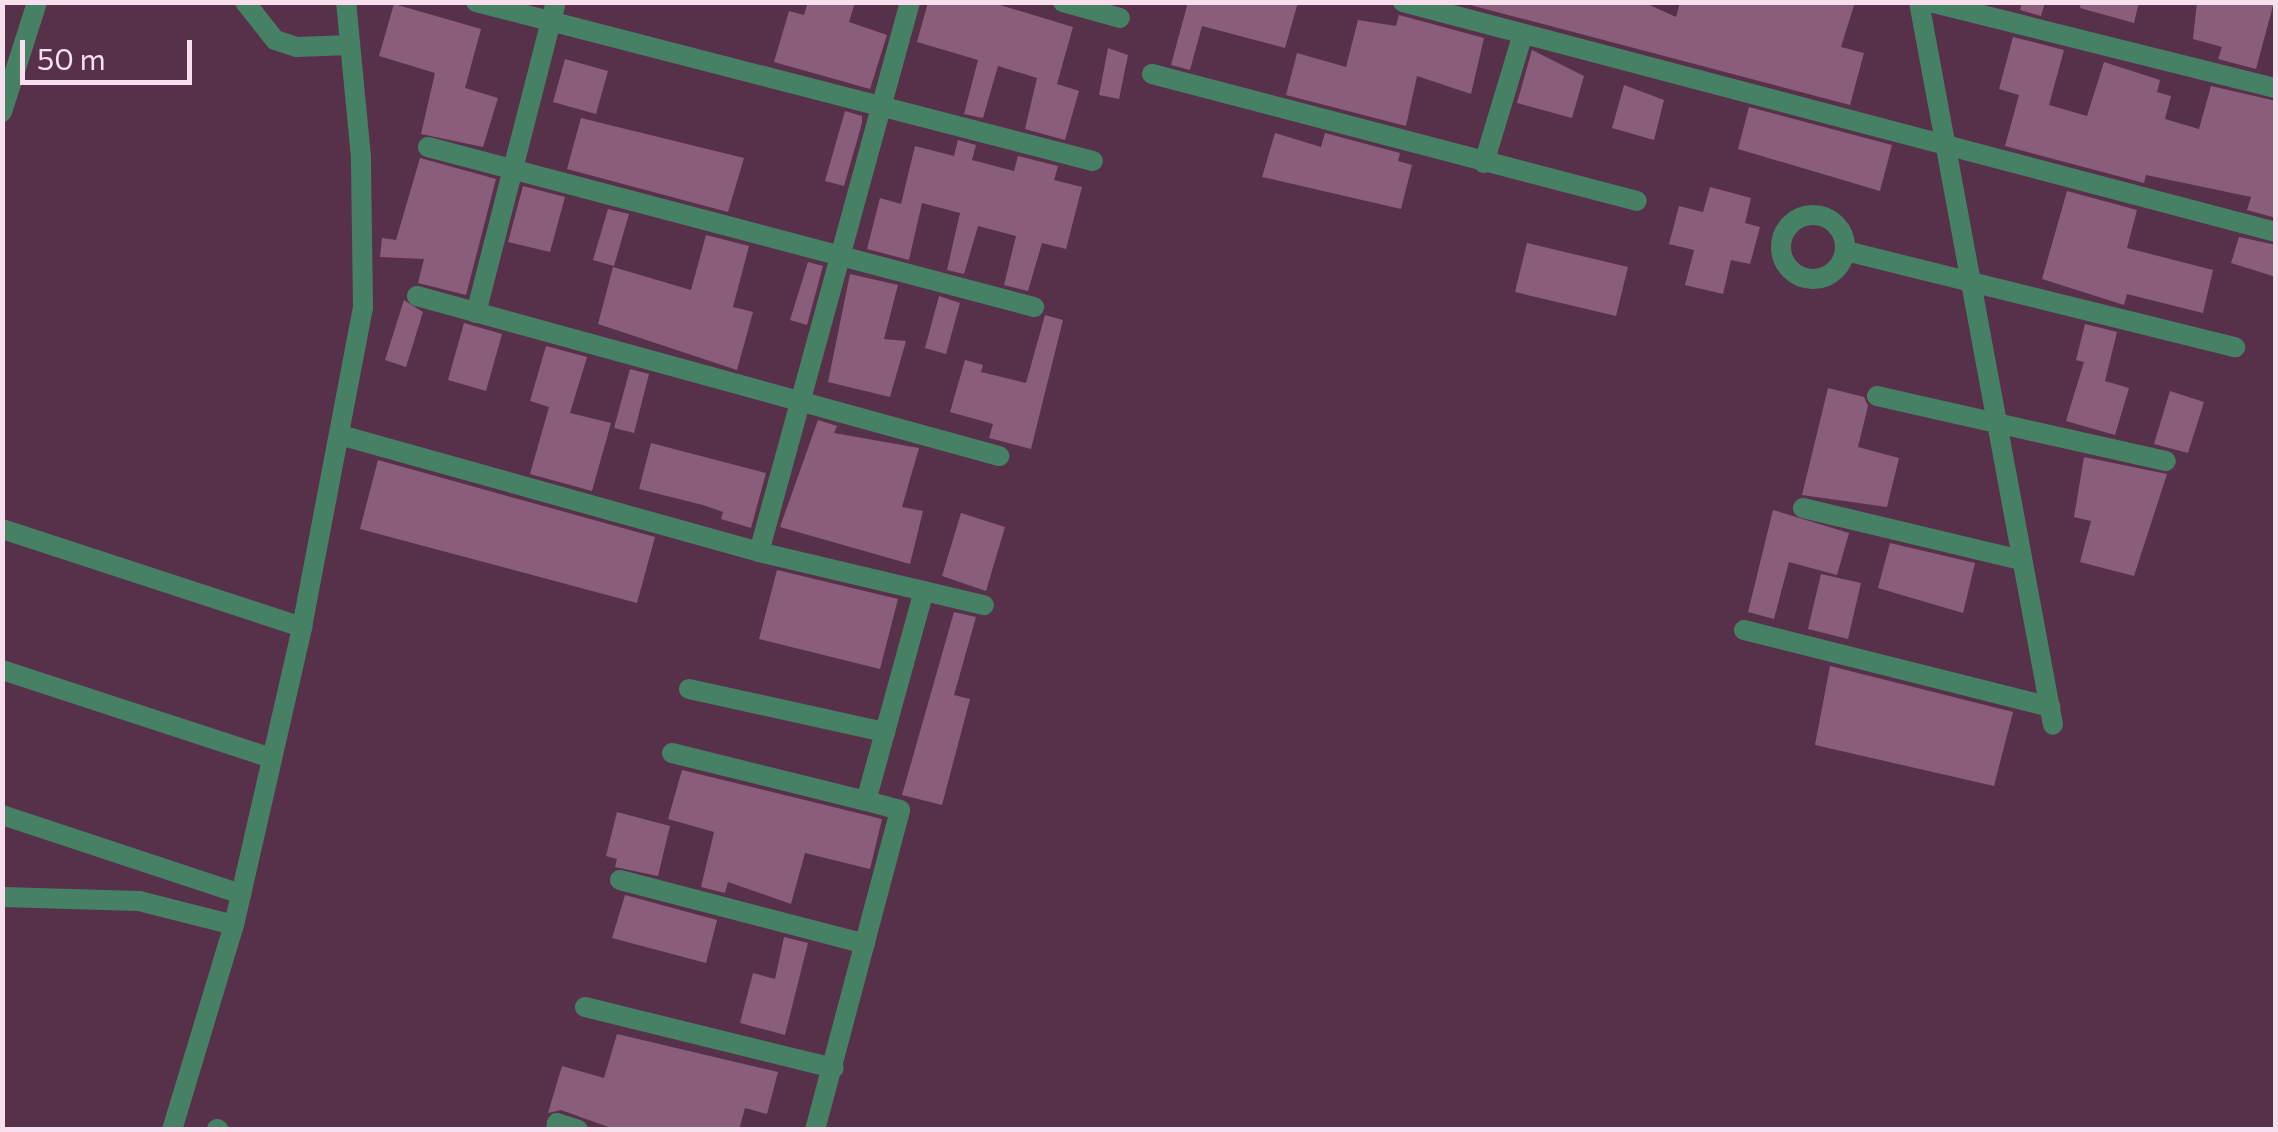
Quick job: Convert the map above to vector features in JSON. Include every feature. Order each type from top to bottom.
[{"type":"street","points":[[2,112],[37,2]]},
{"type":"street","points":[[245,2],[274,40],[296,47],[350,44]]},
{"type":"street","points":[[172,1130],[234,926],[302,627],[363,307],[361,157],[346,2]]},
{"type":"street","points":[[476,2],[553,12],[1093,162]]},
{"type":"street","points":[[758,552],[910,2]]},
{"type":"street","points":[[1062,2],[1120,18]]},
{"type":"street","points":[[1403,2],[1945,141],[2276,232]]},
{"type":"street","points":[[1744,630],[2051,716],[1919,2]]},
{"type":"street","points":[[1930,2],[2276,88]]},
{"type":"street","points":[[476,313],[553,12]]},
{"type":"street","points":[[1484,164],[1523,34]]},
{"type":"street","points":[[1152,74],[1484,164],[1637,200]]},
{"type":"street","points":[[428,147],[1034,307]]},
{"type":"street","points":[[1846,251],[1967,276],[2235,347]]},
{"type":"street","points":[[417,296],[998,456]]},
{"type":"street","points":[[1876,396],[2166,461]]},
{"type":"street","points":[[340,436],[758,552],[984,605]]},
{"type":"street","points":[[1802,508],[2022,560]]},
{"type":"street","points":[[2,529],[302,627]]},
{"type":"street","points":[[866,800],[924,591]]},
{"type":"street","points":[[2,670],[272,758]]},
{"type":"street","points":[[688,689],[885,732]]},
{"type":"street","points":[[672,753],[900,810],[815,1130]]},
{"type":"street","points":[[2,815],[241,894]]},
{"type":"street","points":[[620,880],[865,944]]},
{"type":"street","points":[[2,897],[138,901],[234,926]]},
{"type":"street","points":[[585,1007],[834,1068]]},
{"type":"street","points":[[556,1130],[557,1124],[578,1130]]},
{"type":"building","points":[[808,2],[855,2],[849,22],[887,35],[870,89],[774,62],[789,11],[804,15]]},
{"type":"building","points":[[928,2],[990,2],[1073,27],[1057,84],[1079,91],[1065,140],[1025,129],[1037,78],[998,66],[983,118],[964,114],[978,60],[917,42]]},
{"type":"building","points":[[1188,2],[1298,2],[1285,48],[1202,26],[1190,70],[1171,65]]},
{"type":"building","points":[[1459,2],[1643,2],[1676,17],[1680,2],[1855,2],[1841,47],[1864,53],[1850,105]]},
{"type":"building","points":[[2022,2],[2045,2],[2041,16],[2020,10]]},
{"type":"building","points":[[2081,2],[2139,2],[2134,23],[2080,8]]},
{"type":"building","points":[[2197,2],[2274,2],[2256,69],[2218,59],[2222,47],[2193,39]]},
{"type":"building","points":[[394,4],[481,29],[465,88],[498,98],[483,147],[421,134],[435,73],[379,56]]},
{"type":"building","points":[[1399,15],[1484,38],[1471,94],[1417,76],[1406,126],[1286,95],[1297,53],[1346,67],[1358,20],[1396,26]]},
{"type":"building","points":[[2013,37],[2064,50],[2049,105],[2087,116],[2104,62],[2160,80],[2157,92],[2171,96],[2165,119],[2199,129],[2211,86],[2276,101],[2276,218],[2247,210],[2251,197],[2146,175],[2144,183],[2005,146],[2019,95],[1999,89]]},
{"type":"building","points":[[1108,48],[1128,55],[1119,99],[1099,95]]},
{"type":"building","points":[[1532,50],[1584,76],[1572,118],[1517,103]]},
{"type":"building","points":[[565,59],[608,71],[596,114],[553,102]]},
{"type":"building","points":[[1624,85],[1664,100],[1654,140],[1612,128]]},
{"type":"building","points":[[1749,107],[1892,145],[1880,191],[1738,149]]},
{"type":"building","points":[[845,111],[862,116],[862,123],[844,186],[825,181]]},
{"type":"building","points":[[581,118],[744,158],[728,212],[567,169]]},
{"type":"building","points":[[1275,133],[1321,147],[1325,133],[1400,153],[1398,161],[1412,165],[1401,209],[1262,177]]},
{"type":"building","points":[[958,140],[976,145],[972,160],[1014,171],[1018,156],[1058,166],[1054,180],[1082,187],[1066,249],[1042,243],[1028,291],[1004,285],[1016,236],[978,226],[964,274],[947,270],[960,213],[922,203],[909,260],[867,249],[880,198],[901,204],[915,146],[954,156]]},
{"type":"building","points":[[420,158],[496,179],[466,295],[418,283],[424,259],[380,257],[382,238],[396,240]]},
{"type":"building","points":[[523,186],[565,197],[550,252],[508,242]]},
{"type":"building","points":[[1710,187],[1751,198],[1745,223],[1760,227],[1750,264],[1731,260],[1723,294],[1685,285],[1694,250],[1669,244],[1679,206],[1703,212]]},
{"type":"building","points":[[2067,191],[2137,210],[2127,248],[2213,270],[2203,313],[2127,294],[2124,305],[2042,279]]},
{"type":"building","points":[[608,209],[629,214],[614,266],[593,260]]},
{"type":"building","points":[[706,235],[749,246],[733,307],[753,312],[737,370],[598,324],[613,267],[691,290]]},
{"type":"building","points":[[2239,237],[2276,245],[2276,277],[2231,263]]},
{"type":"building","points":[[1527,243],[1628,267],[1616,316],[1515,292]]},
{"type":"building","points":[[808,262],[823,266],[807,325],[790,320]]},
{"type":"building","points":[[850,274],[898,285],[884,339],[906,341],[890,397],[828,382]]},
{"type":"building","points":[[939,296],[960,303],[946,354],[925,348]]},
{"type":"building","points":[[404,300],[423,312],[406,367],[385,360]]},
{"type":"building","points":[[1045,315],[1063,320],[1031,449],[989,438],[993,424],[950,412],[965,360],[983,365],[981,372],[1026,383]]},
{"type":"building","points":[[464,323],[502,334],[486,391],[448,380]]},
{"type":"building","points":[[2085,324],[2117,332],[2105,381],[2129,388],[2115,435],[2066,421],[2084,362],[2076,360]]},
{"type":"building","points":[[546,346],[587,357],[570,413],[611,423],[592,491],[530,474],[549,407],[530,401]]},
{"type":"building","points":[[630,369],[649,374],[634,433],[614,428]]},
{"type":"building","points":[[1828,388],[1864,397],[1868,406],[1858,447],[1899,458],[1887,507],[1802,495]]},
{"type":"building","points":[[2170,391],[2204,402],[2188,453],[2154,444]]},
{"type":"building","points":[[818,420],[837,426],[834,433],[919,448],[902,507],[923,511],[910,564],[780,527]]},
{"type":"building","points":[[651,443],[766,473],[751,528],[721,519],[723,512],[703,505],[639,489]]},
{"type":"building","points":[[2084,457],[2167,474],[2134,576],[2080,562],[2091,521],[2074,517]]},
{"type":"building","points":[[378,460],[655,537],[637,603],[360,529]]},
{"type":"building","points":[[1773,510],[1849,533],[1837,575],[1789,562],[1774,619],[1748,612]]},
{"type":"building","points":[[961,513],[1005,527],[986,591],[942,576]]},
{"type":"building","points":[[1890,543],[1975,563],[1963,613],[1878,588]]},
{"type":"building","points":[[777,570],[898,599],[880,669],[759,639]]},
{"type":"building","points":[[1821,574],[1861,583],[1848,639],[1808,629]]},
{"type":"building","points":[[954,612],[976,617],[954,695],[970,699],[942,805],[902,795]]},
{"type":"building","points":[[1830,666],[2013,712],[1994,786],[1815,745]]},
{"type":"building","points":[[682,770],[882,819],[870,869],[805,853],[791,904],[728,882],[725,893],[701,887],[714,832],[668,819]]},
{"type":"building","points":[[617,812],[670,826],[658,876],[615,867],[617,859],[606,856]]},
{"type":"building","points":[[625,895],[717,920],[706,963],[612,938]]},
{"type":"building","points":[[784,937],[808,943],[785,1035],[740,1023],[753,973],[775,979]]},
{"type":"building","points":[[617,1034],[778,1072],[767,1114],[745,1108],[739,1130],[617,1130],[561,1110],[548,1113],[562,1066],[604,1078]]}]
